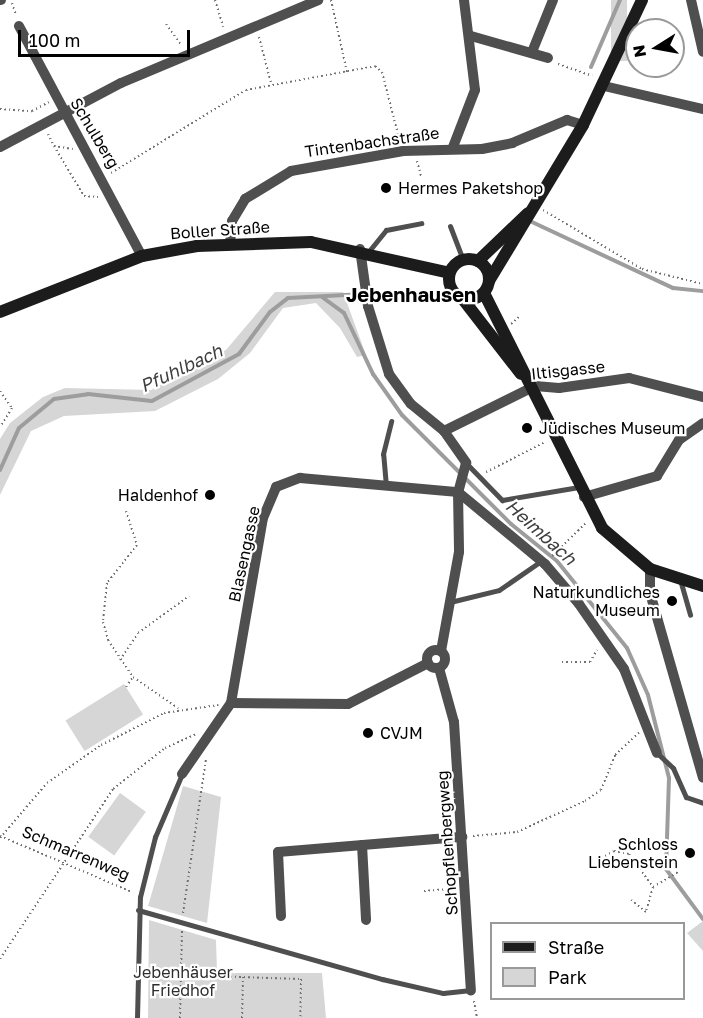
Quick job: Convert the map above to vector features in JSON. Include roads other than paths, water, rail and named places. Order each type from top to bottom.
[{"type":"main road","points":[[462,298],[486,287],[535,206],[605,84],[642,0]]},
{"type":"main road","points":[[530,387],[462,298],[452,290],[450,273],[463,260],[478,261],[535,206]]},
{"type":"main road","name":"Boller Straße","points":[[0,312],[142,256],[230,244],[310,242],[365,250],[450,273]]},
{"type":"main road","points":[[478,261],[486,287],[530,387],[582,492],[615,543],[650,569],[681,583],[703,586]]},
{"type":"street","points":[[0,147],[63,110],[318,0]]},
{"type":"street","name":"Tintenbachstraße","points":[[453,147],[475,90],[471,36],[465,0]]},
{"type":"street","points":[[532,52],[553,0]]},
{"type":"street","points":[[691,0],[703,52]]},
{"type":"street","name":"Schulberg","points":[[19,26],[63,110],[116,199],[142,256]]},
{"type":"street","points":[[471,36],[548,58]]},
{"type":"street","points":[[605,84],[703,109]]},
{"type":"street","name":"Tintenbachstraße","points":[[230,244],[232,221],[245,199],[291,171],[403,151],[512,143],[567,120],[583,125]]},
{"type":"street","points":[[182,774],[212,734],[231,703],[348,704],[445,661],[441,651],[459,552],[459,489],[465,465],[444,431],[393,380],[368,306],[361,275],[365,250]]},
{"type":"street","name":"Iltisgasse","points":[[444,431],[530,387],[629,378],[703,397]]},
{"type":"street","points":[[582,492],[657,476],[679,440],[703,423]]},
{"type":"street","name":"Blasengasse","points":[[231,703],[263,518],[276,487],[300,478],[386,486],[459,489]]},
{"type":"street","points":[[459,489],[541,561],[601,635],[624,669],[657,753]]},
{"type":"street","points":[[650,569],[650,593],[703,778]]},
{"type":"street","name":"Schopflenbergweg","points":[[434,665],[454,722],[471,990]]},
{"type":"street","points":[[281,916],[278,852],[462,837]]},
{"type":"street","points":[[362,845],[366,920]]},
{"type":"lane","points":[[365,250],[386,230],[421,223]]},
{"type":"lane","points":[[450,226],[463,260]]},
{"type":"lane","points":[[386,486],[383,454],[391,421]]},
{"type":"lane","points":[[465,465],[502,500],[582,492]]},
{"type":"lane","points":[[450,602],[499,590],[541,561]]},
{"type":"lane","points":[[681,583],[690,615]]},
{"type":"lane","points":[[657,753],[673,768],[686,797],[703,803]]},
{"type":"lane","points":[[137,1018],[138,910],[155,837],[182,774]]},
{"type":"lane","points":[[138,910],[220,937],[443,993],[471,990]]},
{"type":"waterway","points":[[591,67],[620,0]]},
{"type":"waterway","name":"Pfuhlbach","points":[[532,222],[673,288],[703,291]]},
{"type":"waterway","name":"Pfuhlbach","points":[[0,470],[19,428],[54,399],[88,394],[152,401],[239,354],[270,312],[288,298],[384,293]]},
{"type":"waterway","name":"Heimbach","points":[[322,297],[344,313],[373,374],[402,415],[511,524],[557,561],[627,648],[648,695],[669,778],[666,869],[703,919]]},
{"type":"place","name":"Hermes Paketshop","points":[[386,188]]},
{"type":"place","name":"Jüdisches Museum","points":[[527,428]]},
{"type":"place","name":"Haldenhof","points":[[210,495]]},
{"type":"place","name":"Naturkundliches Museum","points":[[672,601]]},
{"type":"place","name":"CVJM","points":[[368,733]]},
{"type":"place","name":"Schloss Liebenstein","points":[[690,853]]},
{"type":"district","name":"Jebenhausen","points":[[411,294]]},
{"type":"park label","name":"Jebenhäuser Friedhof","points":[[183,981]]}]
